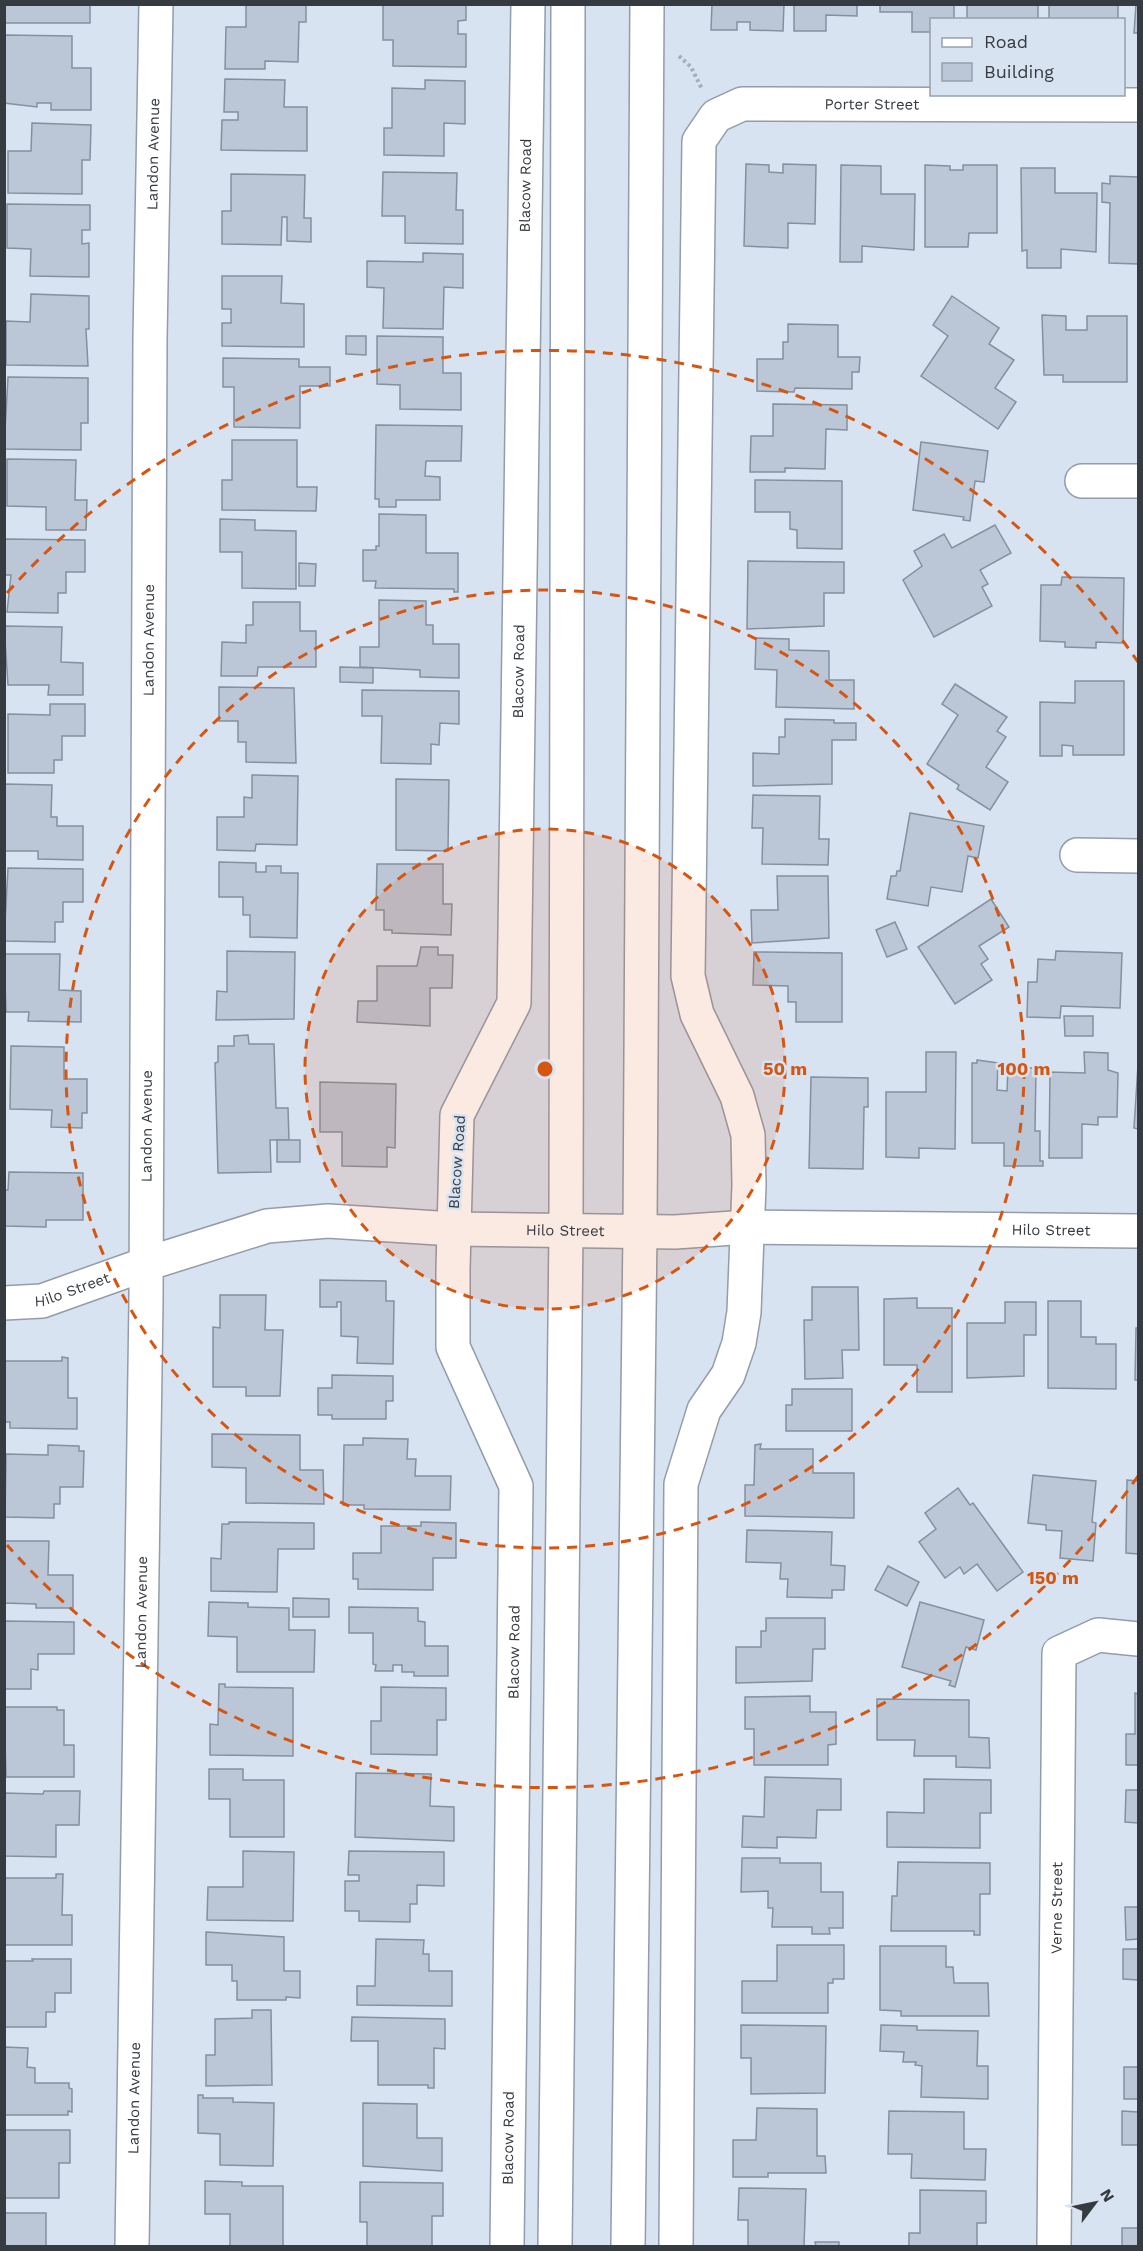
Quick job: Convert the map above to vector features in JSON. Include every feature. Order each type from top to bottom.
[{"type":"street","name":"Landon Avenue","points":[[132,2247],[146,1264],[150,339],[156,4]]},
{"type":"street","name":"Blacow Road","points":[[507,2247],[516,1486],[453,1347],[453,1229],[457,1115],[514,1003],[528,4]]},
{"type":"street","points":[[555,2247],[567,1230],[568,4]]},
{"type":"street","points":[[628,2247],[640,1231],[647,16]]},
{"type":"street","name":"Porter Street","points":[[716,116],[742,104],[1138,105]]},
{"type":"street","points":[[676,2247],[681,1484],[704,1410],[728,1375],[739,1343],[744,1312],[748,1227],[748,1135],[737,1096],[697,1014],[687,976],[699,141],[716,116]]},
{"type":"street","points":[[1082,481],[1138,481]]},
{"type":"street","points":[[1077,855],[1138,856]]},
{"type":"street","name":"Hilo Street","points":[[4,1303],[42,1301],[87,1287],[146,1264],[267,1226],[328,1221],[453,1229],[640,1231],[748,1227],[1138,1231]]},
{"type":"street","name":"Verne Street","points":[[1054,2247],[1059,1653],[1098,1635],[1138,1639]]},
{"type":"path","points":[[647,16],[691,67],[716,116]]},
{"type":"building","points":[[4,4],[90,4],[90,23],[4,23]]},
{"type":"building","points":[[246,4],[306,4],[306,22],[299,22],[298,62],[265,61],[265,69],[225,69],[226,27],[246,27]]},
{"type":"building","points":[[383,4],[466,4],[466,20],[458,21],[458,34],[466,34],[466,67],[393,66],[393,40],[383,40]]},
{"type":"building","points":[[712,4],[784,4],[783,31],[750,30],[750,22],[737,22],[737,30],[711,30]]},
{"type":"building","points":[[794,4],[857,4],[857,16],[826,15],[826,31],[794,31]]},
{"type":"building","points":[[880,4],[954,4],[954,18],[930,18],[930,32],[912,32],[912,12],[880,12]]},
{"type":"building","points":[[967,4],[1038,4],[1038,18],[967,18]]},
{"type":"building","points":[[1049,4],[1118,4],[1118,18],[1049,18]]},
{"type":"building","points":[[1136,4],[1138,4],[1138,33],[1134,33]]},
{"type":"building","points":[[5,35],[72,36],[72,68],[91,68],[91,110],[51,110],[51,103],[37,103],[37,107],[4,103]]},
{"type":"building","points":[[225,79],[285,80],[284,107],[307,107],[307,151],[221,150],[222,120],[238,120],[238,112],[224,112]]},
{"type":"building","points":[[425,80],[465,81],[465,124],[444,123],[444,156],[384,155],[384,128],[392,128],[392,88],[425,89]]},
{"type":"building","points":[[32,123],[91,125],[90,160],[82,160],[82,194],[8,193],[8,151],[31,151]]},
{"type":"building","points":[[746,164],[769,165],[769,172],[783,173],[783,164],[816,165],[815,224],[788,223],[788,248],[744,246]]},
{"type":"building","points":[[841,165],[881,166],[881,194],[915,194],[914,250],[862,246],[862,262],[840,262]]},
{"type":"building","points":[[925,165],[950,166],[950,170],[963,170],[963,165],[997,165],[997,233],[969,233],[968,247],[925,247]]},
{"type":"building","points":[[1021,168],[1055,168],[1055,193],[1097,193],[1096,252],[1061,249],[1061,268],[1027,268],[1027,250],[1022,251]]},
{"type":"building","points":[[383,172],[457,173],[456,210],[463,210],[463,244],[405,243],[405,216],[382,216]]},
{"type":"building","points":[[231,174],[305,175],[304,218],[311,218],[311,242],[287,241],[287,217],[282,217],[281,245],[222,244],[222,211],[231,211]]},
{"type":"building","points":[[1110,176],[1138,177],[1138,264],[1109,263],[1110,203],[1102,202],[1102,183],[1110,184]]},
{"type":"building","points":[[7,204],[90,205],[90,230],[82,230],[82,244],[89,243],[89,277],[30,276],[31,249],[7,248]]},
{"type":"building","points":[[423,253],[463,254],[463,288],[444,287],[443,329],[383,328],[384,288],[367,287],[367,261],[423,262]]},
{"type":"building","points":[[222,276],[282,276],[281,303],[304,304],[304,347],[222,346],[222,323],[231,323],[231,309],[222,309]]},
{"type":"building","points":[[31,294],[89,296],[89,329],[86,329],[88,366],[6,365],[6,321],[30,322]]},
{"type":"building","points":[[952,296],[999,328],[989,344],[1014,360],[995,388],[1016,402],[998,429],[921,376],[948,336],[933,325]]},
{"type":"building","points":[[1042,315],[1066,316],[1066,330],[1087,330],[1087,316],[1127,316],[1127,382],[1063,382],[1063,375],[1044,375]]},
{"type":"building","points":[[788,324],[838,325],[838,357],[860,357],[859,372],[852,372],[852,389],[795,388],[794,392],[757,391],[757,359],[783,359],[783,342],[788,342]]},
{"type":"building","points":[[346,336],[366,336],[366,355],[346,354]]},
{"type":"building","points":[[377,336],[443,337],[443,373],[461,373],[461,410],[400,409],[400,385],[377,384]]},
{"type":"building","points":[[223,358],[299,359],[299,367],[330,367],[330,386],[300,386],[300,428],[234,427],[234,387],[223,387]]},
{"type":"building","points":[[8,377],[88,378],[88,423],[81,423],[81,450],[4,449]]},
{"type":"building","points":[[773,404],[847,405],[847,430],[826,429],[825,469],[785,468],[785,472],[750,472],[751,436],[773,436]]},
{"type":"building","points":[[376,425],[462,426],[461,461],[426,461],[425,476],[440,477],[440,500],[396,500],[396,507],[379,507],[379,499],[375,499]]},
{"type":"building","points":[[232,440],[297,440],[297,487],[317,487],[316,511],[222,510],[222,480],[232,480]]},
{"type":"building","points":[[921,442],[988,451],[984,482],[975,481],[970,521],[963,520],[964,517],[913,510]]},
{"type":"building","points":[[7,459],[76,460],[75,500],[87,500],[86,530],[46,530],[46,507],[7,506]]},
{"type":"building","points":[[755,480],[842,481],[842,549],[797,548],[797,530],[790,529],[790,512],[755,512]]},
{"type":"building","points":[[379,514],[426,515],[426,553],[458,553],[458,592],[454,592],[454,589],[375,588],[376,581],[363,581],[363,550],[376,550],[376,546],[379,546]]},
{"type":"building","points":[[220,519],[255,520],[255,530],[296,531],[296,589],[242,588],[242,552],[220,552]]},
{"type":"building","points":[[995,525],[1011,553],[980,570],[988,584],[982,587],[992,606],[934,637],[903,580],[922,566],[914,551],[944,534],[952,548]]},
{"type":"building","points":[[4,539],[85,540],[85,572],[66,572],[66,593],[58,593],[58,613],[7,612],[11,575],[5,575]]},
{"type":"building","points":[[748,561],[844,562],[844,593],[824,593],[824,626],[747,629]]},
{"type":"building","points":[[299,563],[316,564],[315,586],[299,586]]},
{"type":"building","points":[[1062,577],[1124,578],[1123,643],[1096,642],[1096,648],[1065,647],[1065,642],[1040,641],[1041,585],[1061,585]]},
{"type":"building","points":[[379,600],[426,601],[426,625],[433,625],[433,644],[459,644],[459,678],[420,677],[420,670],[360,667],[360,647],[379,647]]},
{"type":"building","points":[[253,602],[300,602],[300,631],[316,631],[316,667],[258,667],[257,676],[221,676],[222,642],[246,643],[246,625],[253,625]]},
{"type":"building","points":[[4,626],[62,627],[61,662],[83,663],[83,695],[48,695],[49,685],[8,685]]},
{"type":"building","points":[[756,638],[789,639],[789,650],[829,651],[829,680],[854,680],[854,709],[776,707],[777,670],[755,669]]},
{"type":"building","points":[[340,667],[373,668],[373,683],[340,682]]},
{"type":"building","points":[[1075,681],[1124,681],[1124,755],[1073,755],[1073,746],[1062,745],[1062,756],[1040,756],[1040,702],[1075,703]]},
{"type":"building","points":[[955,684],[1007,717],[997,731],[1006,737],[986,767],[1008,782],[990,810],[957,789],[959,785],[927,764],[958,715],[942,704]]},
{"type":"building","points":[[219,687],[294,688],[296,763],[246,762],[246,742],[238,742],[238,721],[219,721]]},
{"type":"building","points":[[362,690],[459,691],[459,724],[440,723],[439,745],[431,744],[431,764],[381,763],[382,716],[362,716]]},
{"type":"building","points":[[50,704],[85,704],[85,736],[62,736],[62,760],[54,760],[54,773],[8,773],[8,714],[50,715]]},
{"type":"building","points":[[785,719],[856,723],[856,740],[832,740],[832,784],[753,786],[753,753],[779,754],[779,737],[785,737]]},
{"type":"building","points":[[252,775],[298,776],[297,845],[256,844],[255,851],[217,850],[217,817],[244,817],[244,797],[252,798]]},
{"type":"building","points":[[396,779],[449,780],[448,851],[396,850]]},
{"type":"building","points":[[4,784],[52,785],[51,817],[57,817],[57,826],[83,826],[83,860],[38,859],[38,851],[4,851]]},
{"type":"building","points":[[753,795],[820,796],[819,839],[829,839],[828,865],[762,864],[763,828],[752,828]]},
{"type":"building","points":[[910,813],[984,826],[978,858],[968,856],[962,892],[931,887],[928,906],[887,899],[891,876],[896,876],[897,871],[900,871]]},
{"type":"building","points":[[219,862],[256,863],[256,872],[266,872],[266,866],[281,866],[281,873],[298,873],[297,938],[250,937],[250,915],[243,915],[243,897],[219,897]]},
{"type":"building","points":[[377,864],[443,864],[443,904],[452,904],[451,935],[392,933],[392,930],[384,930],[384,910],[376,910]]},
{"type":"building","points":[[8,868],[83,869],[83,902],[63,902],[63,922],[55,922],[55,942],[4,941]]},
{"type":"building","points":[[777,876],[828,876],[829,938],[752,943],[751,910],[778,910]]},
{"type":"building","points":[[991,899],[1009,927],[979,946],[988,959],[981,964],[992,980],[955,1004],[918,947]]},
{"type":"building","points":[[895,922],[907,949],[887,957],[876,930]]},
{"type":"building","points":[[421,947],[438,947],[438,955],[453,955],[452,988],[430,988],[430,1026],[357,1022],[358,1001],[377,1001],[377,966],[417,966]]},
{"type":"building","points":[[227,951],[295,952],[294,1019],[216,1020],[217,991],[227,992]]},
{"type":"building","points":[[1056,951],[1122,953],[1120,1008],[1061,1006],[1060,1018],[1027,1017],[1028,982],[1037,982],[1038,959],[1055,960]]},
{"type":"building","points":[[754,952],[842,953],[842,1022],[796,1022],[796,1002],[788,1002],[788,986],[753,985]]},
{"type":"building","points":[[4,954],[60,954],[59,990],[81,991],[81,1022],[28,1021],[29,1012],[6,1012]]},
{"type":"building","points":[[1064,1016],[1093,1016],[1093,1036],[1065,1036]]},
{"type":"building","points":[[248,1035],[249,1044],[274,1044],[276,1108],[288,1108],[289,1140],[270,1140],[271,1172],[218,1173],[215,1063],[218,1062],[218,1046],[234,1046],[234,1036]]},
{"type":"building","points":[[11,1046],[64,1047],[64,1079],[87,1079],[87,1113],[82,1113],[82,1128],[51,1127],[52,1110],[10,1109]]},
{"type":"building","points":[[926,1052],[956,1052],[955,1149],[919,1148],[919,1158],[886,1157],[886,1092],[926,1092]]},
{"type":"building","points":[[1084,1052],[1108,1053],[1108,1070],[1118,1073],[1117,1117],[1098,1117],[1098,1125],[1082,1124],[1082,1158],[1049,1158],[1050,1072],[1085,1073]]},
{"type":"building","points":[[977,1060],[998,1063],[997,1090],[1007,1091],[1008,1068],[1036,1068],[1035,1131],[1040,1131],[1040,1161],[1043,1161],[1043,1166],[1004,1166],[1004,1143],[972,1143],[972,1063],[977,1063]]},
{"type":"building","points":[[1138,1065],[1138,1129],[1134,1128]]},
{"type":"building","points":[[811,1077],[868,1078],[868,1107],[864,1107],[863,1169],[809,1168]]},
{"type":"building","points":[[320,1082],[396,1084],[395,1148],[387,1147],[387,1167],[342,1166],[342,1132],[320,1132]]},
{"type":"building","points":[[277,1140],[300,1140],[300,1162],[277,1162]]},
{"type":"building","points":[[9,1172],[83,1173],[83,1220],[46,1220],[46,1227],[4,1226],[4,1190],[8,1190]]},
{"type":"building","points":[[320,1280],[386,1281],[386,1301],[394,1301],[393,1364],[357,1363],[358,1337],[341,1336],[341,1302],[337,1302],[337,1307],[320,1307]]},
{"type":"building","points":[[812,1287],[858,1287],[859,1350],[842,1350],[843,1378],[805,1379],[804,1320],[812,1320]]},
{"type":"building","points":[[220,1295],[266,1295],[265,1330],[283,1330],[280,1396],[246,1396],[246,1387],[213,1387],[213,1327],[220,1328]]},
{"type":"building","points":[[917,1298],[917,1308],[952,1308],[952,1392],[917,1392],[917,1365],[884,1365],[884,1299]]},
{"type":"building","points":[[1048,1301],[1081,1301],[1081,1337],[1096,1337],[1096,1344],[1116,1344],[1116,1389],[1048,1388]]},
{"type":"building","points":[[1005,1302],[1036,1302],[1036,1335],[1024,1335],[1024,1376],[967,1378],[967,1323],[1005,1323]]},
{"type":"building","points":[[1136,1328],[1138,1328],[1138,1380],[1135,1380]]},
{"type":"building","points":[[62,1357],[68,1358],[68,1398],[77,1398],[77,1429],[10,1428],[10,1422],[5,1422],[4,1443],[4,1361],[62,1361]]},
{"type":"building","points":[[332,1375],[393,1376],[393,1401],[386,1401],[386,1419],[332,1419],[332,1415],[318,1415],[318,1388],[332,1388]]},
{"type":"building","points":[[792,1389],[852,1389],[852,1431],[786,1431],[786,1405],[792,1405]]},
{"type":"building","points":[[212,1434],[300,1435],[300,1470],[323,1470],[324,1504],[246,1503],[246,1468],[212,1467]]},
{"type":"building","points":[[363,1438],[408,1439],[407,1459],[416,1459],[415,1476],[451,1476],[450,1510],[364,1509],[364,1505],[343,1505],[344,1445],[363,1445]]},
{"type":"building","points":[[761,1444],[760,1449],[813,1449],[813,1473],[854,1473],[854,1518],[745,1516],[745,1485],[754,1485],[755,1445]]},
{"type":"building","points":[[48,1445],[79,1446],[79,1451],[84,1451],[83,1487],[60,1487],[60,1504],[54,1504],[54,1518],[5,1517],[6,1454],[48,1455]]},
{"type":"building","points":[[1033,1475],[1096,1481],[1092,1522],[1096,1523],[1093,1561],[1060,1558],[1062,1531],[1046,1530],[1046,1525],[1028,1523]]},
{"type":"building","points":[[1127,1480],[1138,1481],[1138,1554],[1126,1553]]},
{"type":"building","points":[[958,1488],[970,1505],[973,1503],[1023,1572],[997,1591],[977,1564],[964,1574],[960,1567],[945,1578],[919,1542],[936,1529],[925,1513]]},
{"type":"building","points":[[229,1522],[314,1523],[314,1549],[278,1549],[277,1592],[211,1591],[211,1558],[221,1559],[222,1524],[229,1524]]},
{"type":"building","points":[[421,1522],[456,1523],[456,1558],[433,1558],[433,1590],[358,1589],[358,1579],[353,1579],[353,1553],[381,1553],[381,1526],[421,1526]]},
{"type":"building","points":[[747,1530],[832,1532],[831,1565],[845,1566],[844,1590],[832,1590],[832,1598],[787,1597],[788,1579],[780,1579],[781,1563],[746,1562]]},
{"type":"building","points":[[4,1541],[49,1541],[48,1575],[73,1575],[73,1608],[36,1608],[36,1604],[4,1603]]},
{"type":"building","points":[[888,1566],[919,1582],[907,1606],[875,1590]]},
{"type":"building","points":[[293,1598],[329,1599],[329,1617],[293,1617]]},
{"type":"building","points":[[209,1602],[248,1603],[248,1607],[289,1608],[289,1630],[315,1630],[314,1672],[237,1672],[237,1637],[208,1636]]},
{"type":"building","points":[[920,1602],[984,1620],[976,1650],[966,1647],[955,1687],[949,1685],[951,1681],[902,1667]]},
{"type":"building","points":[[349,1607],[418,1608],[418,1621],[425,1622],[425,1646],[448,1646],[448,1676],[414,1676],[414,1672],[402,1672],[402,1665],[393,1665],[393,1671],[375,1671],[373,1633],[349,1633]]},
{"type":"building","points":[[766,1618],[825,1618],[825,1649],[813,1649],[812,1681],[736,1683],[736,1647],[761,1647],[761,1631],[766,1631]]},
{"type":"building","points":[[4,1621],[74,1622],[74,1654],[38,1654],[38,1670],[31,1669],[31,1689],[4,1689]]},
{"type":"building","points":[[219,1684],[225,1684],[225,1687],[293,1688],[293,1756],[210,1755],[210,1724],[218,1725]]},
{"type":"building","points":[[381,1687],[446,1688],[446,1720],[437,1720],[437,1755],[371,1754],[371,1721],[381,1721]]},
{"type":"building","points":[[1135,1693],[1138,1694],[1138,1765],[1126,1765],[1126,1734],[1135,1734]]},
{"type":"building","points":[[810,1696],[810,1712],[836,1712],[836,1744],[828,1745],[828,1765],[754,1765],[754,1729],[745,1729],[745,1697]]},
{"type":"building","points":[[877,1699],[969,1700],[969,1737],[989,1738],[990,1768],[956,1767],[956,1756],[914,1756],[915,1740],[877,1740]]},
{"type":"building","points":[[4,1707],[57,1707],[57,1710],[64,1710],[64,1745],[74,1745],[74,1777],[6,1777]]},
{"type":"building","points":[[209,1769],[243,1769],[243,1780],[284,1780],[284,1837],[230,1837],[230,1799],[209,1799]]},
{"type":"building","points":[[356,1773],[431,1774],[430,1806],[454,1807],[454,1841],[355,1837]]},
{"type":"building","points":[[765,1777],[841,1779],[841,1810],[817,1810],[816,1838],[777,1837],[777,1848],[742,1847],[743,1816],[764,1817]]},
{"type":"building","points":[[924,1779],[991,1780],[991,1813],[980,1813],[980,1848],[887,1847],[887,1812],[924,1813]]},
{"type":"building","points":[[1126,1790],[1138,1790],[1138,1823],[1125,1822]]},
{"type":"building","points":[[44,1791],[80,1791],[79,1825],[56,1825],[56,1857],[4,1856],[4,1793],[43,1794]]},
{"type":"building","points":[[243,1851],[294,1852],[293,1921],[207,1920],[208,1887],[243,1887]]},
{"type":"building","points":[[349,1851],[444,1852],[444,1886],[417,1885],[417,1904],[410,1904],[410,1922],[359,1921],[359,1911],[345,1911],[345,1881],[359,1881],[359,1875],[348,1875]]},
{"type":"building","points":[[742,1858],[780,1858],[780,1863],[821,1863],[821,1892],[843,1892],[843,1928],[829,1928],[830,1934],[812,1934],[812,1927],[772,1927],[773,1908],[768,1908],[768,1891],[741,1892]]},
{"type":"building","points":[[898,1862],[990,1863],[990,1894],[980,1894],[980,1935],[974,1935],[974,1931],[891,1931],[892,1896],[897,1896]]},
{"type":"building","points":[[56,1874],[63,1874],[62,1915],[72,1915],[72,1945],[5,1945],[5,1878],[56,1878]]},
{"type":"building","points":[[1125,1907],[1138,1907],[1138,1939],[1126,1940]]},
{"type":"building","points":[[206,1932],[284,1937],[284,1971],[300,1971],[300,1998],[237,2000],[237,1981],[232,1981],[232,1965],[206,1965]]},
{"type":"building","points":[[376,1939],[424,1940],[423,1954],[429,1954],[429,1971],[452,1971],[452,2006],[357,2005],[357,1986],[375,1986]]},
{"type":"building","points":[[777,1945],[844,1945],[844,1979],[833,1979],[833,1983],[828,1983],[828,2013],[742,2013],[742,1981],[777,1981]]},
{"type":"building","points":[[880,1946],[946,1946],[946,1967],[953,1967],[954,1983],[988,1983],[989,2016],[901,2016],[901,2011],[880,2010]]},
{"type":"building","points":[[1123,1949],[1138,1949],[1138,1980],[1123,1979]]},
{"type":"building","points":[[32,1959],[71,1959],[71,1993],[55,1993],[55,2012],[46,2012],[46,2027],[4,2027],[4,1961],[33,1961]]},
{"type":"building","points":[[252,2010],[271,2010],[272,2085],[206,2086],[206,2055],[215,2055],[215,2019],[252,2018]]},
{"type":"building","points":[[352,2017],[445,2019],[445,2049],[434,2048],[434,2088],[428,2088],[428,2085],[378,2085],[378,2041],[351,2041]]},
{"type":"building","points":[[741,2025],[826,2026],[825,2093],[751,2094],[751,2058],[741,2058]]},
{"type":"building","points":[[881,2025],[917,2026],[917,2030],[978,2031],[977,2066],[988,2066],[988,2099],[921,2097],[922,2066],[915,2065],[916,2062],[903,2062],[904,2052],[880,2051]]},
{"type":"building","points":[[4,2047],[28,2048],[27,2067],[35,2068],[35,2083],[69,2083],[69,2088],[72,2089],[72,2112],[68,2111],[68,2115],[4,2115]]},
{"type":"building","points":[[1124,2067],[1138,2067],[1138,2099],[1124,2099]]},
{"type":"building","points":[[198,2095],[203,2095],[203,2098],[233,2098],[233,2102],[274,2103],[273,2166],[220,2165],[220,2134],[198,2133]]},
{"type":"building","points":[[363,2103],[417,2104],[417,2138],[442,2138],[442,2171],[363,2166]]},
{"type":"building","points":[[757,2108],[817,2109],[817,2156],[825,2156],[826,2173],[768,2173],[768,2177],[733,2177],[733,2140],[756,2140]]},
{"type":"building","points":[[889,2111],[964,2112],[964,2149],[986,2149],[985,2180],[911,2178],[912,2154],[888,2154]]},
{"type":"building","points":[[1122,2111],[1138,2112],[1138,2145],[1122,2145]]},
{"type":"building","points":[[4,2130],[70,2130],[70,2163],[59,2163],[59,2198],[4,2198]]},
{"type":"building","points":[[205,2181],[242,2182],[242,2186],[283,2186],[283,2246],[230,2246],[230,2214],[205,2214]]},
{"type":"building","points":[[360,2182],[443,2183],[443,2216],[432,2216],[432,2246],[367,2246],[367,2222],[360,2222]]},
{"type":"building","points":[[739,2188],[806,2189],[804,2246],[748,2246],[748,2220],[738,2220]]},
{"type":"building","points":[[920,2190],[986,2191],[986,2223],[977,2223],[977,2246],[909,2246],[909,2233],[920,2233]]},
{"type":"building","points":[[4,2213],[46,2213],[46,2246],[4,2246]]},
{"type":"building","points":[[1122,2228],[1138,2228],[1138,2246],[1122,2246]]},
{"type":"building","points":[[815,2242],[839,2242],[839,2246],[816,2246]]}]
